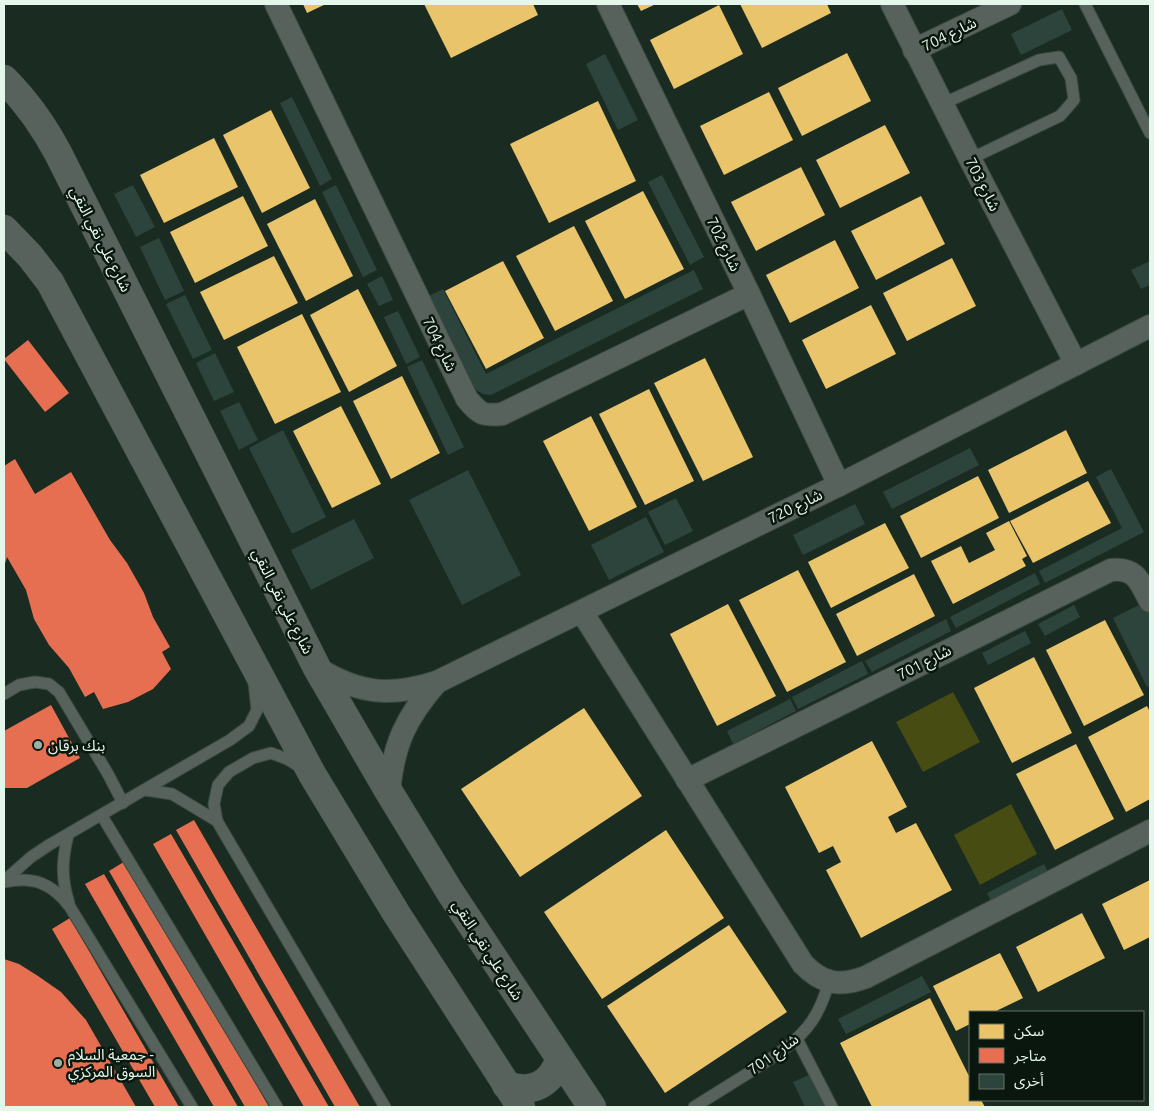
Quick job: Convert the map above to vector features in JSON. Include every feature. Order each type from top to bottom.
[{"type":"street","name":"شارع 704","points":[[276,4],[467,399],[478,411],[487,416],[502,414],[748,294]]},
{"type":"street","name":"شارع 702","points":[[608,4],[839,484]]},
{"type":"street","name":"شارع 703","points":[[892,4],[1076,364]]},
{"type":"street","name":"شارع 704","points":[[914,50],[1010,4]]},
{"type":"street","name":"شارع علي نقي النقي","points":[[4,79],[32,110],[58,153],[317,668],[450,892],[592,1107]]},
{"type":"street","points":[[4,229],[30,256],[50,282],[312,774],[396,913],[521,1107]]},
{"type":"street","name":"شارع 720","points":[[317,668],[335,679],[375,691],[397,692],[438,682],[839,484],[1150,326]]},
{"type":"street","name":"شارع 701","points":[[688,780],[1111,570],[1119,569],[1135,575],[1150,601]]},
{"type":"street","points":[[582,612],[803,964],[811,972],[829,982],[843,983],[866,977],[1150,831]]},
{"type":"street","name":"شارع 720","points":[[389,792],[391,772],[402,732],[424,697],[438,682]]},
{"type":"street","points":[[506,1085],[524,1089],[542,1084],[550,1078],[560,1059]]},
{"type":"lane","points":[[1085,4],[1150,133]]},
{"type":"lane","points":[[942,104],[1039,60],[1060,57],[1071,78],[1074,100],[1060,116],[970,159]]},
{"type":"lane","points":[[4,881],[31,857],[230,740],[249,726],[257,710],[251,659]]},
{"type":"lane","points":[[4,694],[19,685],[35,682],[48,684],[59,692],[123,803]]},
{"type":"lane","points":[[312,774],[287,758],[271,753],[253,758],[229,772],[218,785],[214,804],[217,821],[385,1107]]},
{"type":"lane","points":[[145,790],[172,794],[217,821]]},
{"type":"lane","points":[[102,816],[277,1107]]},
{"type":"lane","points":[[68,835],[63,871],[70,907]]},
{"type":"lane","points":[[4,881],[15,879],[41,883],[62,896],[192,1107]]},
{"type":"lane","name":"شارع 701","points":[[694,1107],[777,1055],[797,1039],[815,1015],[825,996],[829,982]]},
{"type":"lane","points":[[797,1039],[832,1107]]},
{"type":"green space","points":[[953,692],[980,742],[923,772],[896,722]]},
{"type":"green space","points":[[1011,804],[1037,854],[980,885],[954,835]]},
{"type":"building: سكن","points":[[303,4],[326,4],[307,13]]},
{"type":"building: سكن","points":[[424,4],[533,4],[538,15],[451,58]]},
{"type":"building: سكن","points":[[637,4],[656,4],[641,11]]},
{"type":"building: سكن","points":[[740,4],[827,4],[831,13],[762,48]]},
{"type":"building: سكن","points":[[719,5],[743,54],[674,89],[650,40]]},
{"type":"building: سكن","points":[[847,53],[871,101],[802,136],[778,88]]},
{"type":"building: سكن","points":[[769,92],[793,140],[724,175],[700,126]]},
{"type":"building: سكن","points":[[598,101],[636,181],[549,223],[510,144]]},
{"type":"building: سكن","points":[[271,110],[310,188],[262,213],[223,135]]},
{"type":"building: سكن","points":[[885,125],[910,173],[840,208],[816,160]]},
{"type":"building: سكن","points":[[214,138],[238,187],[164,223],[140,175]]},
{"type":"building: سكن","points":[[801,167],[825,215],[756,251],[731,202]]},
{"type":"building: سكن","points":[[643,191],[684,269],[625,299],[585,221]]},
{"type":"building: سكن","points":[[243,196],[268,246],[195,283],[170,232]]},
{"type":"building: سكن","points":[[921,196],[945,244],[876,280],[851,231]]},
{"type":"building: سكن","points":[[315,199],[353,276],[306,301],[267,224]]},
{"type":"building: سكن","points":[[574,226],[613,301],[555,331],[516,256]]},
{"type":"building: سكن","points":[[835,240],[859,288],[790,323],[766,275]]},
{"type":"building: سكن","points":[[274,256],[298,303],[224,340],[200,292]]},
{"type":"building: سكن","points":[[952,258],[976,306],[907,341],[883,293]]},
{"type":"building: سكن","points":[[503,261],[544,338],[486,369],[445,291]]},
{"type":"building: سكن","points":[[358,289],[397,366],[349,392],[310,315]]},
{"type":"building: سكن","points":[[871,305],[896,354],[826,389],[802,340]]},
{"type":"building: سكن","points":[[302,314],[341,392],[275,424],[237,347]]},
{"type":"building: سكن","points":[[705,358],[753,457],[703,481],[654,383]]},
{"type":"building: سكن","points":[[402,376],[440,453],[391,479],[353,401]]},
{"type":"building: سكن","points":[[649,389],[694,481],[645,505],[599,414]]},
{"type":"building: سكن","points":[[341,406],[381,484],[332,508],[293,431]]},
{"type":"building: سكن","points":[[591,416],[637,507],[589,531],[543,441]]},
{"type":"building: سكن","points":[[1066,430],[1087,473],[1009,513],[988,470]]},
{"type":"building: سكن","points":[[978,476],[999,518],[921,558],[900,516]]},
{"type":"building: سكن","points":[[1088,481],[1111,523],[1033,563],[1010,521]]},
{"type":"building: سكن","points":[[1009,521],[1027,556],[1022,559],[1026,566],[953,604],[931,561],[961,546],[969,563],[995,550],[986,533]]},
{"type":"building: سكن","points":[[885,523],[909,568],[831,608],[808,562]]},
{"type":"building: سكن","points":[[798,570],[846,662],[787,692],[739,600]]},
{"type":"building: سكن","points":[[914,574],[935,616],[857,656],[836,614]]},
{"type":"building: سكن","points":[[728,604],[776,696],[717,726],[670,634]]},
{"type":"building: سكن","points":[[1105,620],[1144,695],[1084,726],[1046,650]]},
{"type":"building: سكن","points":[[1034,657],[1072,733],[1012,763],[974,688]]},
{"type":"building: سكن","points":[[1147,706],[1150,712],[1150,799],[1126,812],[1088,737]]},
{"type":"building: سكن","points":[[584,708],[642,796],[520,877],[461,789]]},
{"type":"building: سكن","points":[[872,741],[907,807],[888,817],[896,833],[916,823],[952,890],[861,938],[826,870],[841,862],[833,846],[819,853],[785,787]]},
{"type":"building: سكن","points":[[1076,744],[1114,819],[1055,850],[1016,774]]},
{"type":"building: سكن","points":[[666,830],[724,918],[602,999],[544,912]]},
{"type":"building: سكن","points":[[1150,880],[1150,937],[1124,950],[1102,904]]},
{"type":"building: سكن","points":[[1082,913],[1105,958],[1038,992],[1016,947]]},
{"type":"building: سكن","points":[[729,925],[787,1012],[665,1093],[607,1006]]},
{"type":"building: سكن","points":[[1000,953],[1023,998],[996,1011],[969,1011],[969,1024],[956,1031],[933,986]]},
{"type":"building: سكن","points":[[930,998],[969,1076],[969,1101],[982,1101],[985,1107],[872,1107],[840,1043]]},
{"type":"building: متاجر","points":[[28,340],[69,393],[45,412],[4,359]]},
{"type":"building: متاجر","points":[[15,459],[35,494],[71,472],[110,540],[127,563],[170,647],[162,652],[171,669],[153,689],[128,702],[103,709],[94,692],[85,697],[69,668],[49,645],[34,619],[26,590],[7,557],[4,567],[4,466]]},
{"type":"building: متاجر","name":"بنك برقان","points":[[51,705],[80,758],[27,788],[4,788],[4,731]]},
{"type":"building: متاجر","points":[[194,820],[360,1107],[335,1107],[176,830]]},
{"type":"building: متاجر","points":[[171,834],[329,1107],[304,1107],[153,844]]},
{"type":"building: متاجر","points":[[127,860],[269,1107],[245,1107],[109,871]]},
{"type":"building: متاجر","points":[[104,874],[238,1107],[214,1107],[85,884]]},
{"type":"building: متاجر","points":[[70,918],[179,1107],[155,1107],[52,929]]},
{"type":"building: متاجر","name":"جمعية السلام - السوق المركزي","points":[[4,959],[19,964],[61,992],[86,1020],[136,1107],[4,1107]]},
{"type":"building: أخرى","points":[[1062,9],[1072,30],[1021,55],[1011,34]]},
{"type":"building: أخرى","points":[[605,54],[638,120],[618,130],[586,64]]},
{"type":"building: أخرى","points":[[292,97],[332,179],[320,186],[280,103]]},
{"type":"building: أخرى","points":[[662,175],[704,257],[690,265],[648,182]]},
{"type":"building: أخرى","points":[[133,185],[155,227],[136,237],[114,194]]},
{"type":"building: أخرى","points":[[336,185],[377,270],[363,277],[322,192]]},
{"type":"building: أخرى","points":[[159,238],[184,291],[165,300],[140,247]]},
{"type":"building: أخرى","points":[[1150,261],[1150,285],[1141,289],[1131,270]]},
{"type":"building: أخرى","points":[[694,270],[703,289],[491,395],[483,394],[476,390],[472,384],[427,297],[443,289],[486,374]]},
{"type":"building: أخرى","points":[[382,276],[393,300],[379,306],[367,284]]},
{"type":"building: أخرى","points":[[185,295],[212,350],[193,359],[166,304]]},
{"type":"building: أخرى","points":[[398,311],[420,357],[406,364],[384,317]]},
{"type":"building: أخرى","points":[[215,353],[234,392],[214,401],[196,363]]},
{"type":"building: أخرى","points":[[422,360],[464,447],[448,455],[407,367]]},
{"type":"building: أخرى","points":[[239,402],[258,440],[239,450],[220,411]]},
{"type":"building: أخرى","points":[[283,430],[326,517],[292,534],[249,448]]},
{"type":"building: أخرى","points":[[970,448],[979,465],[892,509],[883,492]]},
{"type":"building: أخرى","points":[[1111,469],[1144,532],[1045,583],[1039,571],[1122,528],[1096,477]]},
{"type":"building: أخرى","points":[[468,470],[521,575],[462,605],[409,500]]},
{"type":"building: أخرى","points":[[676,498],[693,531],[665,545],[648,512]]},
{"type":"building: أخرى","points":[[855,504],[865,524],[803,555],[793,535]]},
{"type":"building: أخرى","points":[[646,517],[664,552],[609,580],[591,545]]},
{"type":"building: أخرى","points":[[354,519],[374,558],[311,590],[291,550]]},
{"type":"building: أخرى","points":[[1035,573],[1040,584],[956,628],[950,617]]},
{"type":"building: أخرى","points":[[1145,602],[1150,613],[1150,686],[1147,687],[1113,618]]},
{"type":"building: أخرى","points":[[1074,605],[1080,617],[1045,636],[1038,624]]},
{"type":"building: أخرى","points":[[946,619],[951,631],[872,672],[865,661]]},
{"type":"building: أخرى","points":[[1025,631],[1031,643],[988,665],[982,653]]},
{"type":"building: أخرى","points":[[862,661],[868,674],[798,709],[792,697]]},
{"type":"building: أخرى","points":[[790,699],[796,711],[733,744],[727,731]]},
{"type":"building: أخرى","points":[[1044,864],[1049,874],[992,903],[987,893]]},
{"type":"building: أخرى","points":[[922,976],[931,992],[846,1034],[838,1019]]},
{"type":"building: أخرى","points":[[809,1075],[825,1107],[805,1107],[793,1082]]},
{"type":"place","name":"بنك برقان","points":[[38,745]]},
{"type":"place","name":"جمعية السلام - السوق المركزي","points":[[58,1063]]}]
